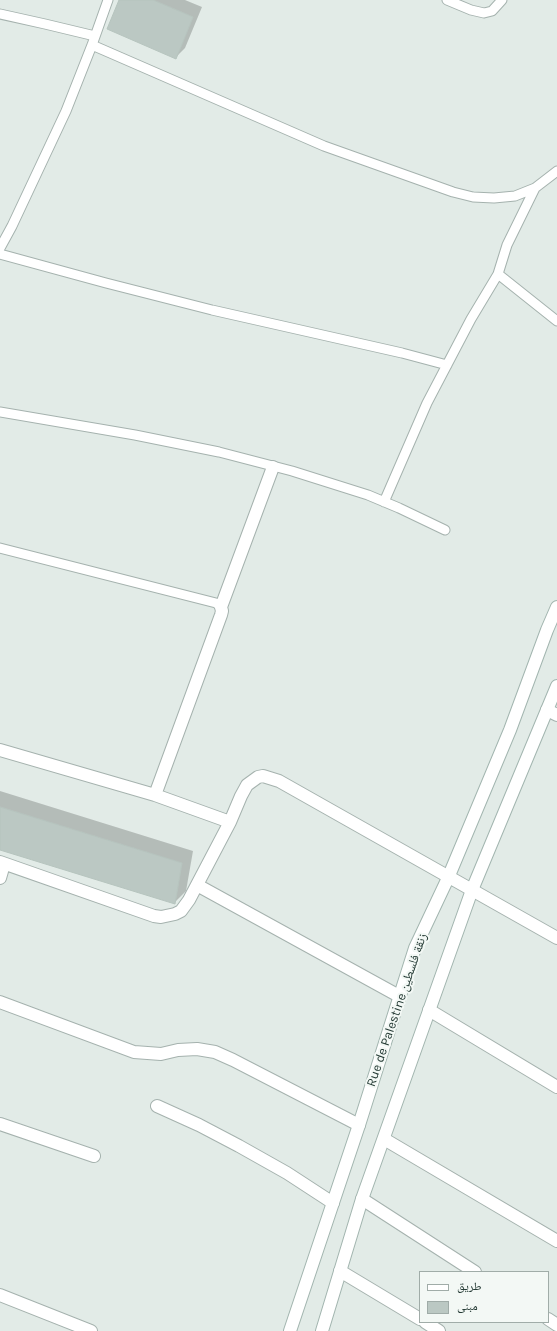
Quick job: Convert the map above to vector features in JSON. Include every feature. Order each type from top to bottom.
[{"type":"street","points":[[155,795],[221,615],[221,607],[273,467]]},
{"type":"street","name":"Rue de Palestine زنقة فلسطين","points":[[290,1331],[359,1125],[415,948],[448,878],[510,730],[557,607]]},
{"type":"street","points":[[322,1331],[362,1199],[472,890],[552,712],[557,686]]},
{"type":"street","points":[[0,750],[155,795],[230,822]]},
{"type":"street","points":[[0,878],[2,863],[161,917],[175,914],[180,911],[189,900],[230,822],[247,785],[258,777],[268,777],[286,785],[448,878],[557,938]]},
{"type":"street","points":[[197,885],[399,996]]},
{"type":"street","points":[[0,1002],[134,1052],[161,1054],[178,1050],[197,1049],[215,1052],[359,1125]]},
{"type":"street","points":[[429,1010],[557,1087]]},
{"type":"street","points":[[157,1106],[199,1125],[239,1146],[287,1173],[333,1203]]},
{"type":"street","points":[[0,1124],[94,1156]]},
{"type":"street","points":[[384,1139],[557,1241]]},
{"type":"street","points":[[362,1199],[473,1271]]},
{"type":"street","points":[[340,1271],[419,1318]]},
{"type":"street","points":[[0,1295],[91,1331]]},
{"type":"street","points":[[426,1323],[440,1331]]},
{"type":"lane","points":[[0,248],[12,226],[54,136],[94,41],[108,0]]},
{"type":"lane","points":[[447,0],[484,13],[496,9],[502,0]]},
{"type":"lane","points":[[0,14],[45,24],[94,41],[324,146],[453,192],[473,197],[494,198],[515,196],[535,188],[557,171]]},
{"type":"lane","points":[[384,502],[427,403],[471,319],[498,274],[507,245],[535,188]]},
{"type":"lane","points":[[0,254],[204,308],[402,353],[447,365]]},
{"type":"lane","points":[[498,274],[557,321]]},
{"type":"lane","points":[[0,412],[143,436],[220,452],[368,496],[444,530]]},
{"type":"lane","points":[[0,548],[216,603],[221,607]]},
{"type":"building","points":[[119,0],[153,0],[193,17],[176,59],[107,29]]},
{"type":"building","points":[[0,807],[182,863],[175,904],[0,850]]}]
